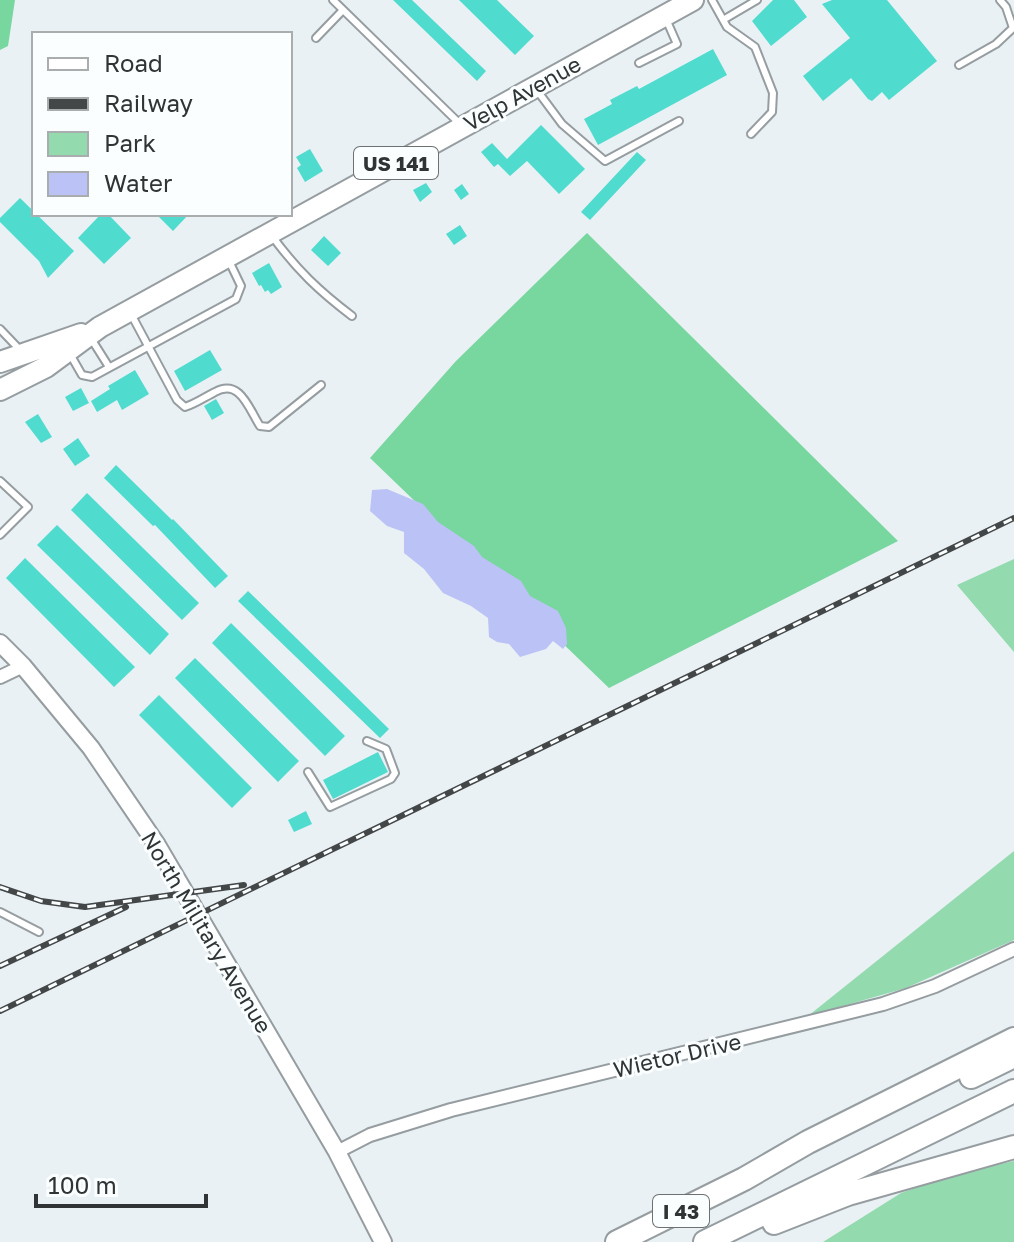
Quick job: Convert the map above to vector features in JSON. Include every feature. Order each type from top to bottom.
[{"type":"highway","points":[[744,1179],[808,1142],[1014,1039]]},
{"type":"highway","points":[[744,1179],[812,1153],[1014,1056]]},
{"type":"highway","points":[[705,1242],[1014,1091]]},
{"type":"highway","points":[[733,1242],[848,1194],[1014,1147]]},
{"type":"highway","name":"I 43","points":[[617,1242],[744,1179]]},
{"type":"main road","name":"Velp Avenue","points":[[0,390],[46,367],[94,331],[129,311],[693,0]]},
{"type":"main road","name":"Velp Avenue","points":[[0,362],[94,331]]},
{"type":"street","name":"North Military Avenue","points":[[0,643],[91,748],[157,845],[337,1152],[383,1242]]},
{"type":"street","points":[[0,677],[23,666]]},
{"type":"street","name":"Wietor Drive","points":[[337,1152],[380,1132],[463,1106],[883,1004],[948,981],[1014,949]]},
{"type":"lane","points":[[333,0],[461,126]]},
{"type":"lane","points":[[712,0],[727,27],[755,47],[773,93],[772,112],[751,134]]},
{"type":"lane","points":[[723,20],[757,0]]},
{"type":"lane","points":[[959,65],[996,44],[1013,28],[1006,7],[1000,0]]},
{"type":"lane","points":[[316,38],[343,10]]},
{"type":"lane","points":[[639,63],[677,44],[664,15]]},
{"type":"lane","points":[[534,86],[562,124],[605,161],[679,121]]},
{"type":"lane","points":[[270,233],[294,266],[317,290],[352,316]]},
{"type":"lane","points":[[68,351],[85,377],[92,377],[240,295],[241,286],[227,256]]},
{"type":"lane","points":[[129,311],[182,405],[190,406],[221,388],[230,388],[241,395],[264,428],[321,385]]},
{"type":"lane","points":[[0,329],[23,354]]},
{"type":"lane","points":[[94,331],[109,367]]},
{"type":"lane","points":[[0,481],[28,507],[0,535]]},
{"type":"lane","points":[[308,772],[330,807],[391,779],[395,773],[386,749],[367,741]]},
{"type":"lane","points":[[0,912],[39,932]]},
{"type":"green space","points":[[0,0],[15,0],[8,46],[0,50]]},
{"type":"green space","points":[[587,233],[898,541],[609,688],[370,458],[456,361]]},
{"type":"green space","points":[[1014,559],[1014,652],[957,585]]},
{"type":"green space","points":[[1014,851],[1014,940],[906,988],[808,1016]]},
{"type":"green space","points":[[1014,1161],[1014,1242],[823,1242],[901,1193],[952,1175]]},
{"type":"water","points":[[387,489],[423,504],[438,522],[474,546],[482,557],[521,581],[530,596],[558,611],[566,628],[567,644],[563,649],[553,641],[546,649],[520,657],[509,644],[489,637],[488,618],[443,593],[424,569],[404,553],[404,532],[387,526],[370,511],[372,490]]},
{"type":"building","points":[[393,0],[412,0],[486,71],[477,81]]},
{"type":"building","points":[[459,0],[497,0],[534,36],[515,55]]},
{"type":"building","points":[[773,0],[794,0],[807,17],[771,46],[752,21]]},
{"type":"building","points":[[832,0],[887,0],[937,61],[889,100],[882,92],[872,101],[868,99],[851,78],[823,101],[803,76],[850,38],[822,4]]},
{"type":"building","points":[[713,49],[727,75],[598,145],[584,119],[612,104],[610,100],[637,86],[639,89]]},
{"type":"building","points":[[541,125],[585,169],[559,194],[527,161],[510,176],[498,164],[494,167],[481,152],[492,143],[507,159]]},
{"type":"building","points":[[310,149],[323,171],[305,182],[297,168],[301,165],[296,157]]},
{"type":"building","points":[[637,152],[646,160],[590,220],[581,212]]},
{"type":"building","points":[[426,183],[432,192],[420,202],[413,190]]},
{"type":"building","points":[[462,184],[469,194],[461,200],[454,190]]},
{"type":"building","points":[[20,198],[32,210],[32,216],[38,216],[74,251],[48,278],[39,261],[0,222],[0,218]]},
{"type":"building","points":[[99,216],[110,216],[131,238],[104,264],[78,238]]},
{"type":"building","points":[[158,216],[187,216],[173,231]]},
{"type":"building","points":[[460,225],[467,236],[454,245],[446,234]]},
{"type":"building","points":[[324,236],[341,253],[328,266],[311,250]]},
{"type":"building","points":[[269,263],[282,287],[271,294],[259,286],[252,273]]},
{"type":"building","points":[[210,350],[222,370],[185,391],[174,371]]},
{"type":"building","points":[[135,370],[149,394],[122,410],[117,400],[97,412],[91,401],[110,389],[108,386]]},
{"type":"building","points":[[81,388],[89,403],[73,411],[65,397]]},
{"type":"building","points":[[216,399],[224,413],[212,420],[204,406]]},
{"type":"building","points":[[38,414],[52,437],[41,443],[25,422]]},
{"type":"building","points":[[78,438],[90,456],[75,466],[63,449]]},
{"type":"building","points":[[116,465],[228,576],[215,588],[155,525],[104,478]]},
{"type":"building","points":[[87,493],[199,603],[182,620],[71,510]]},
{"type":"building","points":[[57,525],[169,634],[150,655],[37,545]]},
{"type":"building","points":[[25,558],[135,667],[114,687],[6,578]]},
{"type":"building","points":[[248,591],[389,729],[380,738],[238,601]]},
{"type":"building","points":[[231,623],[345,736],[325,756],[212,643]]},
{"type":"building","points":[[195,658],[299,761],[278,782],[175,678]]},
{"type":"building","points":[[159,695],[252,788],[232,808],[139,715]]},
{"type":"building","points":[[378,752],[388,772],[333,799],[323,780]]},
{"type":"building","points":[[306,811],[312,824],[294,832],[288,820]]},
{"type":"railway","points":[[0,1011],[1014,518]]},
{"type":"railway","points":[[0,887],[41,901],[85,907],[244,885]]},
{"type":"railway","points":[[0,966],[126,907]]}]
